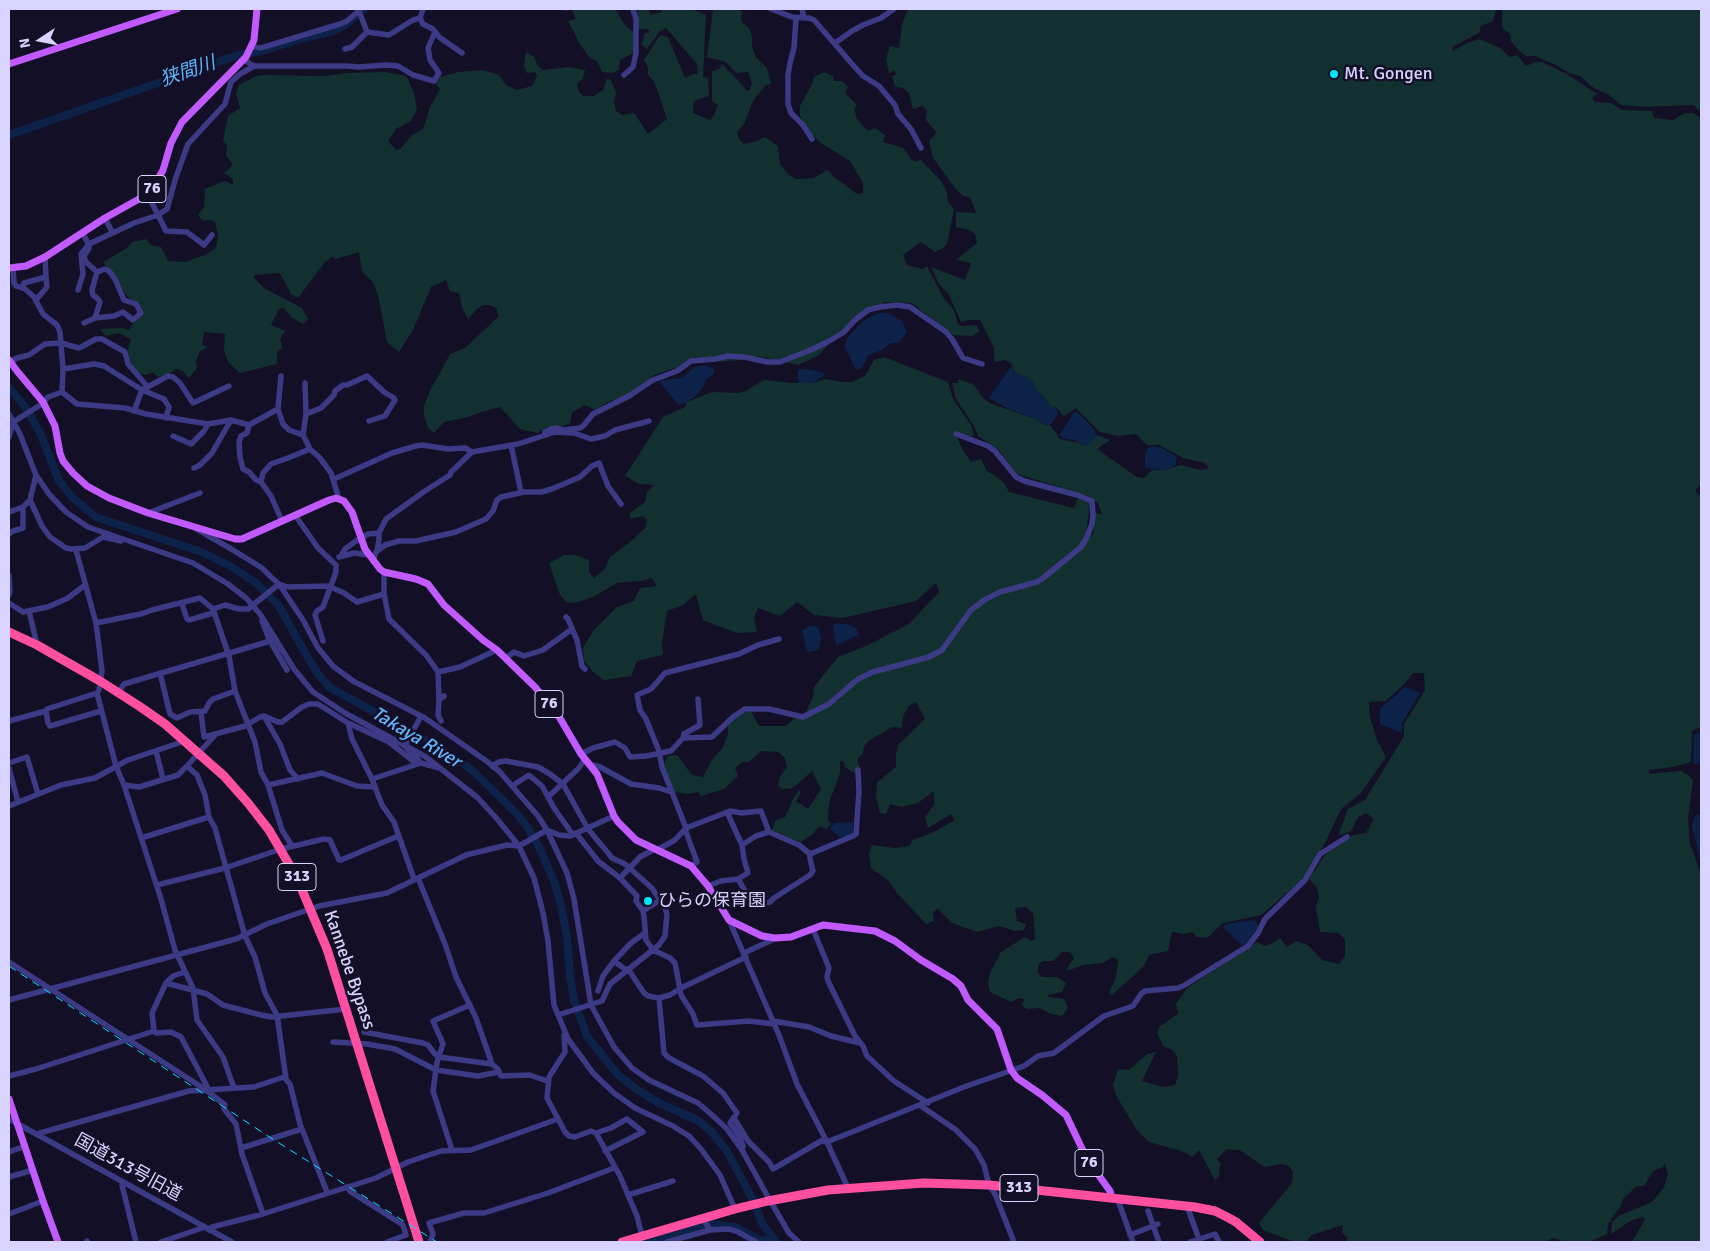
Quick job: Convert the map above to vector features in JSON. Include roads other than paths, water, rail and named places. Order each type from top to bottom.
[{"type":"highway","name":"Kannebe Bypass","points":[[9,632],[37,645],[118,692],[183,739],[224,776],[248,803],[282,849],[311,908],[327,949],[394,1168],[419,1242]]},
{"type":"highway","name":"313","points":[[622,1242],[642,1236],[707,1224],[737,1208],[769,1201],[848,1188],[907,1184],[989,1185],[1187,1206],[1215,1211],[1227,1216],[1260,1242]]},
{"type":"main road","points":[[9,64],[177,9]]},
{"type":"main road","name":"76","points":[[11,268],[26,266],[45,257],[147,193],[158,180],[171,143],[182,122],[245,59],[252,47],[255,36],[258,9]]},
{"type":"main road","points":[[9,361],[42,402],[55,426],[63,461],[73,473],[98,494],[195,528],[229,538],[242,539],[329,500],[339,498],[344,501],[352,512],[365,549],[373,556],[384,572]]},
{"type":"main road","name":"76","points":[[384,572],[416,579],[428,584],[444,605],[483,640],[498,650],[535,687],[558,715],[583,757],[597,774],[614,816],[636,840],[690,866],[708,886],[729,920],[762,936],[775,938],[791,937],[823,925],[875,931],[895,941],[921,960],[953,979],[961,986],[968,1000],[997,1029],[1012,1070],[1017,1078],[1066,1115],[1087,1159],[1116,1198]]},
{"type":"main road","points":[[9,1099],[58,1242]]},
{"type":"street","points":[[367,32],[388,35],[407,26],[413,20],[420,18],[423,9]]},
{"type":"street","points":[[624,75],[633,67],[636,53],[636,19],[633,9]]},
{"type":"street","points":[[771,9],[796,18],[814,20],[823,33],[835,43],[863,76],[879,86],[911,129],[921,148]]},
{"type":"street","points":[[802,9],[804,18]]},
{"type":"street","points":[[835,43],[852,31],[881,18],[894,9]]},
{"type":"street","points":[[252,47],[264,47],[340,24],[360,12],[367,32]]},
{"type":"street","points":[[420,18],[423,24],[462,53]]},
{"type":"street","points":[[796,18],[794,48],[788,75],[788,104],[791,113],[802,124],[812,139]]},
{"type":"street","points":[[345,49],[352,47],[367,32]]},
{"type":"street","points":[[78,290],[82,274],[81,254],[89,244],[104,238],[112,232],[158,215],[168,207],[176,176],[188,144],[225,104],[231,82],[240,74],[254,66],[358,67],[386,65],[398,66],[413,75],[434,81],[438,73],[430,60],[428,48],[435,32]]},
{"type":"street","points":[[245,59],[254,66]]},
{"type":"street","points":[[147,193],[166,231],[187,232],[204,244],[212,236]]},
{"type":"street","points":[[105,218],[112,232]]},
{"type":"street","points":[[82,233],[89,244],[89,248],[84,256],[86,262],[97,272]]},
{"type":"street","points":[[36,300],[47,287],[45,257]]},
{"type":"street","points":[[11,268],[16,286],[22,287],[36,300],[43,314],[57,325],[60,332],[63,369],[62,392]]},
{"type":"street","points":[[84,323],[95,318],[106,318],[122,312],[133,320],[141,313],[136,304],[124,300],[115,279],[109,271],[106,269],[97,272]]},
{"type":"street","points":[[95,318],[100,302],[93,295],[92,290],[97,272]]},
{"type":"street","points":[[22,287],[24,283],[46,277]]},
{"type":"street","points":[[545,435],[545,432],[551,429],[580,428],[593,414],[629,396],[653,380],[678,370],[691,361],[728,356],[780,362],[831,340],[844,332],[868,310],[880,307],[897,305],[910,307],[946,332],[963,358],[982,364]]},
{"type":"street","points":[[9,361],[29,355],[41,345],[61,343],[79,348],[96,339],[108,341],[126,352],[128,364],[145,388]]},
{"type":"street","points":[[63,369],[94,364],[100,365],[164,399],[168,407],[166,418]]},
{"type":"street","points":[[134,411],[145,388],[168,376],[173,377],[180,383],[193,403],[229,386]]},
{"type":"street","points":[[281,376],[278,409],[284,426],[303,435]]},
{"type":"street","points":[[306,414],[321,408],[334,395],[335,390],[343,385],[367,376],[395,400],[385,416],[369,420]]},
{"type":"street","points":[[305,383],[306,414],[303,435],[310,449],[326,466],[334,479],[339,498]]},
{"type":"street","points":[[9,437],[14,422],[52,394],[62,392],[77,404],[134,411],[208,424],[230,420],[249,425]]},
{"type":"street","points":[[278,409],[249,425],[239,442],[242,469],[261,482],[282,521]]},
{"type":"street","points":[[9,414],[20,434],[36,475],[61,508],[88,527],[193,563],[208,570],[235,590],[260,614],[294,669],[313,692],[318,704]]},
{"type":"street","points":[[194,468],[200,465],[212,453],[230,420]]},
{"type":"street","points":[[373,556],[379,540],[379,533],[386,519],[425,490],[450,475],[472,452],[511,446],[555,432],[574,433],[591,439],[600,438],[614,430],[649,421]]},
{"type":"street","points":[[173,436],[191,444],[208,424]]},
{"type":"street","points":[[682,738],[712,737],[745,709],[769,709],[803,717],[829,704],[858,679],[873,672],[929,657],[942,650],[971,610],[986,599],[1000,592],[1036,582],[1081,547],[1092,524],[1094,515],[1092,501],[1078,495],[1024,481],[1016,477],[995,450],[956,434]]},
{"type":"street","points":[[334,479],[392,452],[416,446],[422,445],[448,449],[465,448],[472,452]]},
{"type":"street","points":[[511,446],[521,492]]},
{"type":"street","points":[[261,482],[263,473],[268,466],[310,449]]},
{"type":"street","points":[[341,556],[354,553],[373,556],[390,543],[416,541],[456,532],[486,519],[493,511],[497,500],[510,494],[541,492],[552,489],[580,477],[592,466],[599,463],[608,486],[621,504]]},
{"type":"street","points":[[9,512],[23,507],[30,500],[36,475]]},
{"type":"street","points":[[148,513],[200,493]]},
{"type":"street","points":[[30,500],[42,526],[50,537],[66,548],[76,550],[85,548],[103,537],[124,542],[128,541]]},
{"type":"street","points":[[9,534],[23,528],[23,507]]},
{"type":"street","points":[[295,515],[318,548],[334,562],[336,572],[323,607],[316,614],[323,641]]},
{"type":"street","points":[[195,528],[262,568],[279,584],[303,620],[318,648],[333,666],[353,681],[422,718],[492,766],[538,816],[567,873],[574,898],[590,1005],[614,1047],[632,1068],[649,1080],[698,1103],[726,1128],[742,1150],[769,1201],[789,1233],[799,1242]]},
{"type":"street","points":[[334,562],[345,549],[361,538],[368,534],[379,533]]},
{"type":"street","points":[[76,550],[96,623],[102,671],[97,693],[116,766],[157,885],[177,955],[194,990],[197,1020],[223,1057],[234,1088]]},
{"type":"street","points":[[384,572],[384,594],[389,619],[426,656],[438,672],[442,698],[440,718],[422,718]]},
{"type":"street","points":[[9,575],[9,595]]},
{"type":"street","points":[[221,584],[235,590]]},
{"type":"street","points":[[279,584],[288,587],[330,588],[344,593],[357,602],[384,594]]},
{"type":"street","points":[[182,604],[187,619],[224,606],[244,609],[253,606],[279,584]]},
{"type":"street","points":[[9,603],[20,611],[48,607],[62,601],[85,585]]},
{"type":"street","points":[[96,623],[182,604],[200,598],[213,611],[227,653],[235,691],[255,742],[261,772],[268,785],[282,830],[292,846]]},
{"type":"street","points":[[29,611],[37,645]]},
{"type":"street","points":[[260,614],[270,639],[287,670]]},
{"type":"street","points":[[566,618],[577,640],[582,666],[585,669]]},
{"type":"street","points":[[506,658],[514,652],[524,656],[543,650],[572,628]]},
{"type":"street","points":[[118,692],[124,684],[267,642],[270,639]]},
{"type":"street","points":[[690,866],[697,862],[636,695],[651,689],[665,673],[739,654],[758,644],[779,639]]},
{"type":"street","points":[[438,672],[460,667],[498,650]]},
{"type":"street","points":[[160,673],[170,714],[176,718],[190,712],[205,711],[209,702],[213,699],[235,691]]},
{"type":"street","points":[[313,692],[345,713],[426,756],[478,798],[504,826],[519,846],[534,878],[543,913],[548,941],[554,1005],[564,1033],[565,1052],[547,1081],[547,1098],[564,1132],[569,1136],[575,1137],[591,1132],[596,1133],[627,1119],[643,1132],[605,1151]]},
{"type":"street","points":[[9,721],[46,712],[47,709],[97,693]]},
{"type":"street","points":[[548,797],[578,769],[583,757],[593,748],[615,742],[625,748],[630,757],[671,751],[684,734],[700,725],[698,699]]},
{"type":"street","points":[[201,712],[204,737],[245,726],[260,716],[282,722],[302,707],[309,704],[318,704],[348,723],[389,742],[419,763],[443,769]]},
{"type":"street","points":[[46,712],[50,726],[101,711]]},
{"type":"street","points":[[264,716],[280,744],[290,770],[298,780]]},
{"type":"street","points":[[405,745],[422,718]]},
{"type":"street","points":[[348,723],[352,738],[382,805],[392,818],[416,879],[445,944],[456,977],[476,1018],[492,1064],[498,1069],[500,1076],[530,1075],[547,1081]]},
{"type":"street","points":[[124,785],[139,787],[178,775],[216,734]]},
{"type":"street","points":[[9,806],[61,785],[95,778],[116,766],[179,743],[183,739]]},
{"type":"street","points":[[405,745],[419,763]]},
{"type":"street","points":[[156,751],[163,779]]},
{"type":"street","points":[[9,763],[27,757],[38,794]]},
{"type":"street","points":[[492,766],[506,761],[538,767],[563,784],[588,828],[612,858],[630,868],[652,888],[667,914],[665,936],[659,945],[608,986],[602,1001],[558,1015]]},
{"type":"street","points":[[372,779],[419,763]]},
{"type":"street","points":[[187,766],[197,775],[205,795],[209,817],[215,828],[245,936],[255,957],[265,993],[277,1015],[286,1079],[290,1084],[302,1129],[327,1192]]},
{"type":"street","points":[[591,766],[600,767],[631,784],[671,792]]},
{"type":"street","points":[[9,768],[18,802]]},
{"type":"street","points":[[810,854],[856,834],[859,791],[858,770]]},
{"type":"street","points":[[268,785],[298,780],[322,773],[357,786],[374,786]]},
{"type":"street","points":[[512,786],[529,774],[542,786],[575,834],[598,861],[620,878],[637,896],[636,901],[643,911],[646,940],[653,950],[670,958],[675,963],[682,995],[697,1025],[773,1022],[809,1027],[831,1036],[860,1043]]},
{"type":"street","points":[[620,878],[640,857],[675,840],[686,828],[730,811],[742,813],[761,811],[769,832]]},
{"type":"street","points":[[708,886],[720,881],[738,879],[748,873],[742,845],[728,812]]},
{"type":"street","points":[[9,1000],[245,936],[267,924],[311,908],[387,892],[472,853],[507,845],[519,846],[546,831],[566,836],[575,834],[614,816]]},
{"type":"street","points":[[141,838],[209,817]]},
{"type":"street","points":[[738,879],[752,903],[770,902],[812,873],[810,854],[799,845],[769,832],[756,836],[742,845]]},
{"type":"street","points":[[157,885],[225,868],[292,846],[327,838],[330,840],[339,860],[341,860],[398,836]]},
{"type":"street","points":[[734,1118],[748,1141],[769,1162],[773,1169],[821,1141],[827,1142],[921,1106],[964,1087],[1024,1066],[1038,1056],[1054,1053],[1104,1016],[1133,1006],[1145,991],[1183,986],[1248,946],[1258,933],[1265,919],[1305,880],[1320,854],[1348,837]]},
{"type":"street","points":[[643,911],[660,900]]},
{"type":"street","points":[[729,920],[773,1022],[797,1084],[848,1188]]},
{"type":"street","points":[[813,929],[829,968],[828,981],[867,1056],[886,1076],[928,1103]]},
{"type":"street","points":[[598,990],[603,976],[614,961],[631,943],[645,933]]},
{"type":"street","points":[[614,961],[627,970],[644,993],[648,996],[659,998],[670,996],[680,988],[775,938]]},
{"type":"street","points":[[9,962],[208,1090],[224,1105],[224,1109],[236,1124],[241,1148],[263,1214]]},
{"type":"street","points":[[154,1031],[152,1013],[166,983],[173,976],[185,972]]},
{"type":"street","points":[[166,983],[207,994],[223,1005],[272,1017],[277,1015],[346,1010]]},
{"type":"street","points":[[659,998],[664,1053],[669,1058],[703,1076],[720,1090],[737,1113],[730,1122],[740,1138],[743,1146],[742,1150]]},
{"type":"street","points":[[452,1150],[433,1091],[439,1057],[444,1044],[433,1021],[470,1005]]},
{"type":"street","points":[[9,1076],[154,1031],[156,1033],[171,1032],[181,1037],[208,1090]]},
{"type":"street","points":[[364,1032],[423,1043],[428,1045],[439,1057],[492,1064]]},
{"type":"street","points":[[564,1033],[584,1062],[604,1085],[635,1108],[681,1130],[695,1142],[720,1175],[737,1208]]},
{"type":"street","points":[[333,1042],[395,1049],[436,1070],[478,1076],[499,1072]]},
{"type":"street","points":[[38,1136],[40,1133],[189,1091],[254,1087],[280,1077],[286,1079]]},
{"type":"street","points":[[921,1106],[930,1110],[956,1130],[974,1149],[984,1165],[989,1185],[995,1194],[1014,1242]]},
{"type":"street","name":"国道313号旧道","points":[[9,1119],[232,1242]]},
{"type":"street","points":[[162,1242],[263,1214],[327,1192],[376,1178],[394,1168],[441,1151],[471,1150],[558,1119]]},
{"type":"street","points":[[241,1148],[302,1129]]},
{"type":"street","points":[[596,1133],[620,1176],[637,1216],[642,1236]]},
{"type":"street","points":[[9,1152],[25,1146]]},
{"type":"street","points":[[430,1242],[433,1234],[429,1223],[464,1213],[484,1212],[548,1193],[614,1168]]},
{"type":"street","points":[[9,1177],[33,1170]]},
{"type":"street","points":[[628,1195],[673,1181]]},
{"type":"street","points":[[123,1182],[122,1185],[136,1242]]},
{"type":"street","points":[[347,1187],[351,1192],[403,1225],[406,1235],[387,1242]]},
{"type":"street","points":[[1116,1198],[1133,1242]]},
{"type":"street","points":[[9,1214],[43,1201]]},
{"type":"street","points":[[1187,1206],[1200,1240]]},
{"type":"street","points":[[1148,1211],[1156,1225],[1159,1242]]},
{"type":"street","points":[[667,1242],[689,1235],[707,1224],[738,1232],[756,1242]]},
{"type":"street","points":[[1130,1235],[1156,1225]]},
{"type":"street","points":[[1190,1242],[1216,1234],[1219,1242]]},
{"type":"street","points":[[689,1235],[692,1242]]},
{"type":"water","points":[[881,313],[888,313],[902,321],[907,332],[899,343],[891,343],[882,350],[868,355],[862,368],[856,370],[845,347],[847,338],[862,322]]},
{"type":"water","points":[[706,365],[714,369],[714,373],[705,381],[705,384],[696,396],[687,402],[678,405],[660,382],[662,380],[681,378],[694,367]]},
{"type":"water","points":[[1011,366],[1014,372],[1033,382],[1036,391],[1044,397],[1051,407],[1057,408],[1058,414],[1051,424],[1045,425],[989,398]]},
{"type":"water","points":[[805,369],[822,372],[825,375],[813,383],[798,383],[798,370]]},
{"type":"water","points":[[1074,412],[1077,412],[1095,430],[1096,437],[1087,445],[1078,443],[1075,440],[1062,438],[1060,434]]},
{"type":"water","points":[[1153,446],[1162,448],[1176,456],[1176,465],[1165,470],[1145,468],[1145,454],[1148,448]]},
{"type":"water","points":[[835,623],[851,625],[856,628],[859,636],[836,646],[833,628]]},
{"type":"water","points":[[812,626],[818,627],[821,638],[819,650],[808,652],[802,630]]},
{"type":"water","points":[[1405,687],[1420,693],[1402,723],[1402,733],[1380,724],[1380,709]]},
{"type":"water","points":[[1701,733],[1701,763],[1693,764],[1694,736]]},
{"type":"water","points":[[1701,813],[1701,864],[1692,825],[1695,816]]},
{"type":"water","points":[[853,822],[851,834],[843,837],[839,837],[830,828],[834,823]]},
{"type":"water","points":[[1255,920],[1258,926],[1251,939],[1244,945],[1241,945],[1223,927],[1226,924]]},
{"type":"waterway","name":"狭間川","points":[[9,135],[238,55],[262,51],[334,31],[345,25],[364,9]]},
{"type":"waterway","name":"Takaya River","points":[[9,388],[26,408],[41,435],[59,481],[73,498],[96,517],[202,552],[232,567],[256,583],[279,606],[318,674],[329,687],[460,761],[473,771],[517,814],[528,828],[540,849],[554,881],[567,937],[574,1000],[587,1036],[618,1075],[639,1091],[659,1103],[697,1120],[711,1131],[727,1151],[754,1202],[762,1223],[776,1242]]},
{"type":"waterway","points":[[644,1242],[710,1224],[735,1227],[760,1240],[775,1241]]},
{"type":"railway","points":[[9,966],[271,1138],[437,1242]]},
{"type":"place","name":"Mt. Gongen","points":[[1334,74]]},
{"type":"place","name":"ひらの保育園","points":[[648,901]]}]
